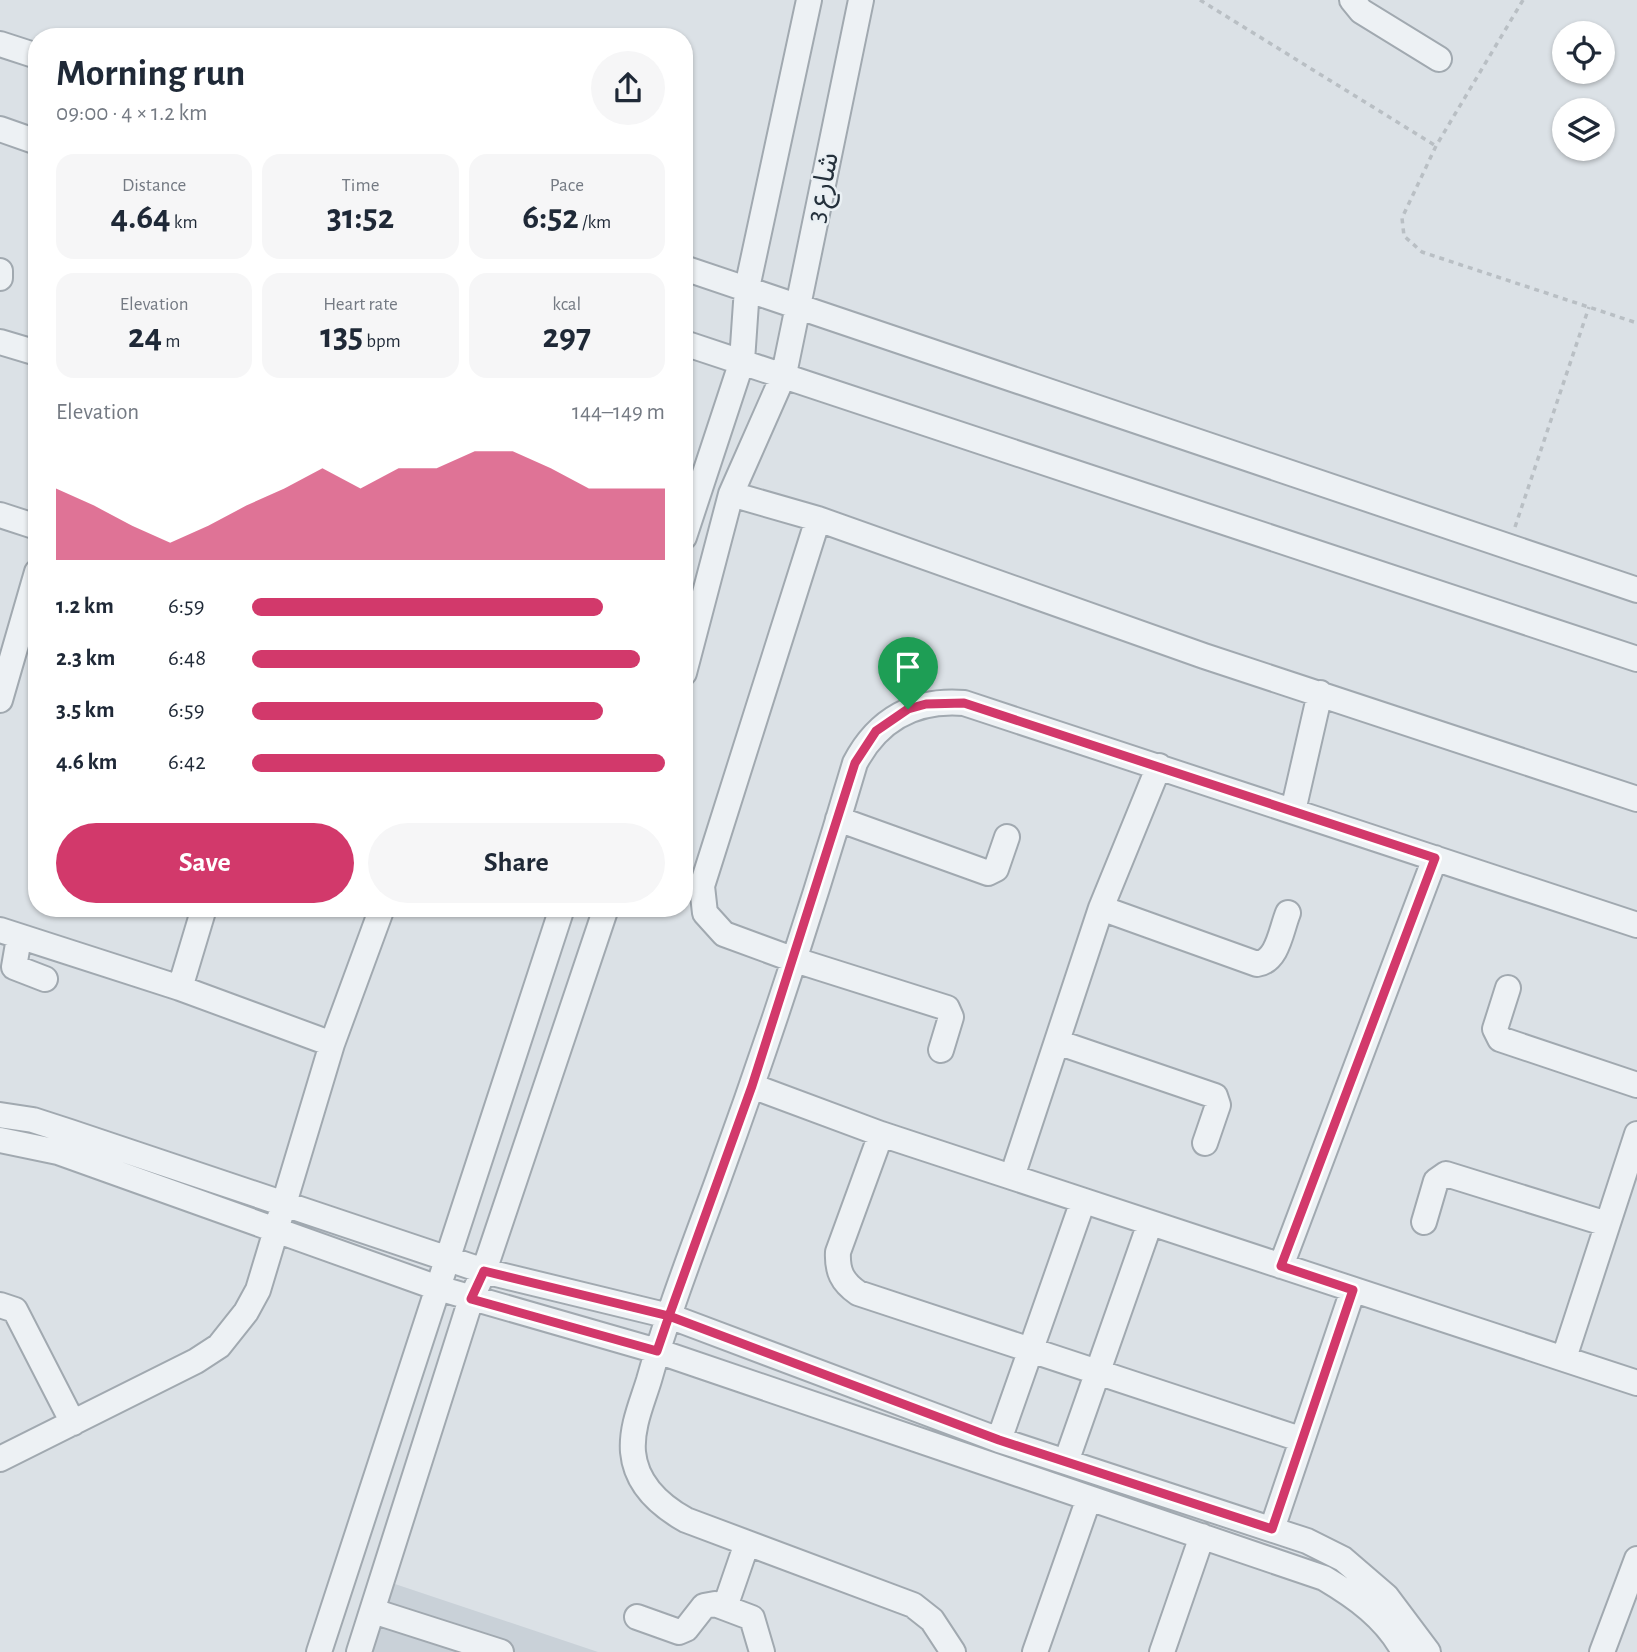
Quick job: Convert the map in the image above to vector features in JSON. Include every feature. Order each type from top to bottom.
[{"type":"street","name":"شارع 3","points":[[693,510],[742,360],[747,288],[809,0]]},
{"type":"street","name":"شارع 3","points":[[693,639],[732,494],[784,374],[796,304],[861,0]]},
{"type":"street","points":[[1352,0],[1361,11],[1439,59]]},
{"type":"street","points":[[0,44],[28,53]]},
{"type":"street","points":[[0,129],[28,139]]},
{"type":"street","points":[[0,271],[0,278]]},
{"type":"street","points":[[693,271],[1637,590]]},
{"type":"street","points":[[0,342],[28,350]]},
{"type":"street","points":[[693,346],[1637,659]]},
{"type":"street","points":[[732,494],[818,519],[1320,694],[1637,799]]},
{"type":"street","points":[[0,515],[28,524]]},
{"type":"street","points":[[818,519],[702,886],[705,913],[724,933],[792,959],[947,1008],[951,1017],[941,1050]]},
{"type":"street","points":[[0,700],[28,603]]},
{"type":"street","points":[[1293,811],[1320,694]]},
{"type":"street","points":[[953,1652],[932,1620],[913,1605],[747,1543],[666,1509],[650,1494],[639,1475],[633,1454],[633,1432],[657,1351],[752,1086],[855,763],[864,746],[891,719],[926,704],[964,703],[1637,925]]},
{"type":"street","points":[[1012,1177],[1101,908],[1160,766]]},
{"type":"street","points":[[838,819],[988,873],[996,869],[1007,837]]},
{"type":"street","points":[[1281,1266],[1435,858]]},
{"type":"street","points":[[1101,908],[1257,964],[1266,962],[1273,955],[1287,914]]},
{"type":"street","points":[[180,988],[201,917]]},
{"type":"street","points":[[0,1459],[219,1346],[246,1312],[258,1290],[332,1045],[379,917]]},
{"type":"street","points":[[319,1652],[559,917]]},
{"type":"street","points":[[359,1652],[471,1299],[484,1271],[603,917]]},
{"type":"street","points":[[46,979],[14,967],[10,934],[180,988],[332,1045]]},
{"type":"street","points":[[1508,988],[1495,1028],[1500,1039],[1637,1085]]},
{"type":"street","points":[[1057,1042],[1215,1096],[1218,1105],[1205,1143]]},
{"type":"street","points":[[752,1086],[881,1135],[1637,1383]]},
{"type":"street","points":[[0,1115],[58,1128],[281,1218],[438,1288],[657,1351],[1324,1578],[1353,1595],[1379,1617],[1405,1652]]},
{"type":"street","points":[[1564,1358],[1637,1134]]},
{"type":"street","points":[[881,1135],[841,1240],[837,1264],[841,1276],[858,1293],[1300,1439]]},
{"type":"street","points":[[0,1140],[58,1152],[281,1218],[669,1316],[999,1440],[1272,1529],[1343,1559],[1386,1596],[1428,1652]]},
{"type":"street","points":[[1424,1222],[1436,1181],[1446,1174],[1607,1224]]},
{"type":"street","points":[[999,1440],[1083,1201]]},
{"type":"street","points":[[1066,1461],[1150,1223]]},
{"type":"street","points":[[1272,1529],[1300,1439],[1353,1290]]},
{"type":"street","points":[[0,1305],[15,1310],[73,1423]]},
{"type":"street","points":[[1035,1652],[1089,1498]]},
{"type":"street","points":[[1162,1652],[1202,1536]]},
{"type":"street","points":[[724,1607],[747,1543]]},
{"type":"street","points":[[1602,1652],[1637,1559]]},
{"type":"street","points":[[636,1617],[679,1632],[686,1629],[707,1604],[724,1607],[752,1618],[762,1652]]},
{"type":"street","points":[[373,1611],[501,1652]]},
{"type":"path","points":[[1199,0],[1436,146]]},
{"type":"path","points":[[1523,0],[1436,146],[1402,218],[1404,236],[1422,252],[1637,323]]},
{"type":"path","points":[[1508,547],[1588,307]]},
{"type":"shaded area","points":[[392,1583],[598,1652],[369,1652]]},
{"type":"route","points":[[908,709],[876,731],[855,763],[752,1086],[669,1316],[484,1271],[471,1299],[657,1351],[669,1316],[999,1440],[1272,1529],[1300,1439],[1353,1290],[1281,1266],[1435,858],[964,703],[926,704],[908,709]]}]
